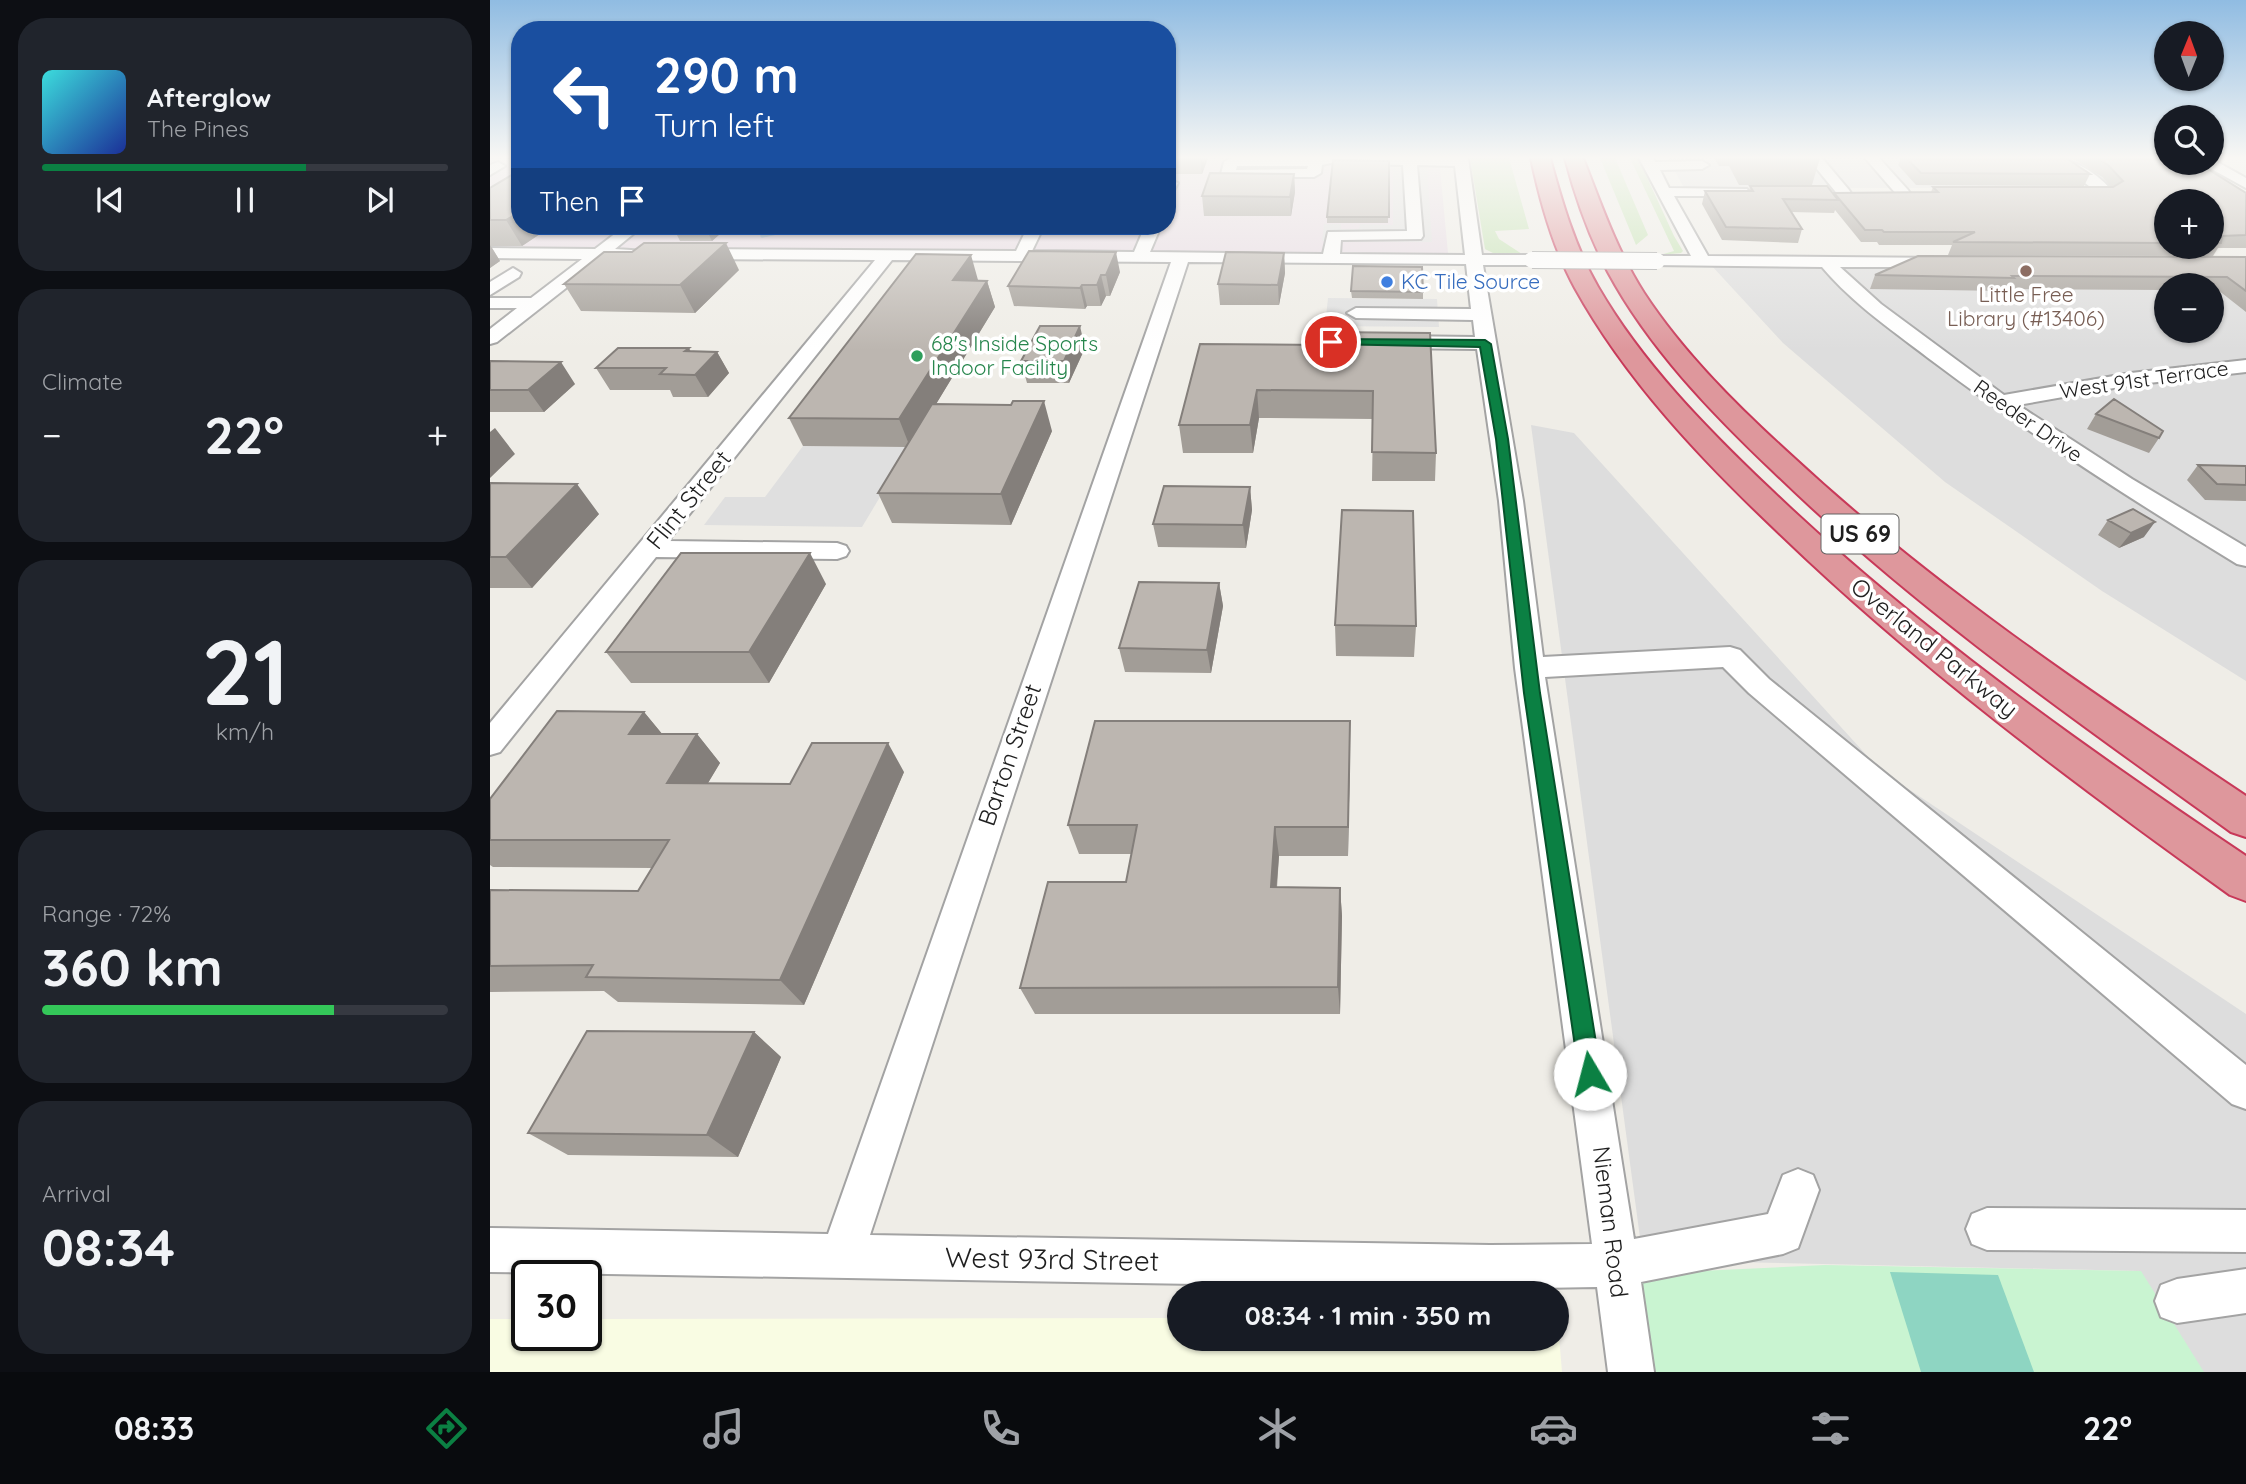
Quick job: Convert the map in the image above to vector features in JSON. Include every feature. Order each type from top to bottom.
[{"type":"highway","points":[[1537,222],[1586,285]]},
{"type":"highway","name":"Overland Parkway","points":[[1559,222],[1568,251],[1586,285],[1641,367],[1739,477],[1875,604],[2094,773],[2246,881]]},
{"type":"highway","name":"Overland Parkway","points":[[1597,222],[1605,243],[1638,300],[1695,375],[1780,462],[1900,568],[1983,633],[2246,819]]},
{"type":"street","points":[[1331,259],[1334,235],[1415,236],[1414,222]]},
{"type":"street","name":"Nieman Road","points":[[1469,222],[1483,329],[1511,501],[1529,668],[1597,1122],[1630,1372]]},
{"type":"street","points":[[1681,222],[1702,261]]},
{"type":"street","points":[[490,338],[623,235]]},
{"type":"street","points":[[1021,257],[1032,235]]},
{"type":"street","points":[[1140,257],[1149,235]]},
{"type":"street","points":[[717,255],[735,238]]},
{"type":"street","points":[[490,253],[1140,257],[1198,252],[1296,250],[1331,259],[1952,262]]},
{"type":"street","name":"Barton Street","points":[[844,1255],[883,1129],[1198,252]]},
{"type":"street","name":"Flint Street","points":[[490,744],[887,256]]},
{"type":"street","name":"Reeder Drive","points":[[1826,262],[1858,293],[2000,402],[2149,501],[2243,553]]},
{"type":"street","points":[[490,290],[513,273]]},
{"type":"street","points":[[490,303],[535,303]]},
{"type":"street","points":[[1356,313],[1483,329]]},
{"type":"street","points":[[1371,342],[1483,329]]},
{"type":"street","name":"West 91st Terrace","points":[[2000,402],[2131,379],[2246,366]]},
{"type":"street","points":[[649,549],[837,551]]},
{"type":"street","points":[[1529,668],[1730,657],[1759,686],[2246,1090]]},
{"type":"street","name":"West 93rd Street","points":[[490,1250],[1476,1267],[1614,1265],[1783,1233],[1798,1190]]},
{"type":"street","points":[[1987,1229],[2246,1231]]},
{"type":"street","points":[[2177,1301],[2246,1291]]},
{"type":"shaded area","points":[[490,222],[511,222],[511,235],[612,235],[594,249],[490,248]]},
{"type":"shaded area","points":[[1176,222],[1445,222],[1448,253],[618,248],[635,235],[1176,235]]},
{"type":"shaded area","points":[[1393,222],[1431,222],[1432,242],[1322,241],[1324,224],[1341,224],[1341,229],[1359,229],[1360,224],[1393,225]]},
{"type":"shaded area","points":[[1711,265],[2246,268],[2246,681],[2102,591],[1945,482],[1783,343]]},
{"type":"shaded area","points":[[1328,298],[1437,299],[1439,327],[1325,326]]},
{"type":"shaded area","points":[[1531,425],[1574,433],[1880,770],[2246,1014],[2246,1372],[2197,1372],[2140,1271],[1643,1260]]},
{"type":"shaded area","points":[[803,446],[910,447],[862,527],[704,525],[725,497],[765,497]]},
{"type":"shaded area","points":[[1167,1318],[1167,1351],[1560,1351],[1562,1372],[490,1372],[490,1319],[511,1319],[511,1351],[602,1351],[602,1319]]},
{"type":"green space","points":[[1481,222],[1527,222],[1529,229],[1495,231],[1499,239],[1522,254],[1495,254],[1485,249]]},
{"type":"green space","points":[[1626,222],[1642,222],[1648,235],[1636,245]]},
{"type":"green space","points":[[1660,222],[1668,222],[1683,251],[1660,255],[1674,251]]},
{"type":"green space","points":[[1825,1265],[2141,1271],[2204,1372],[1651,1372],[1636,1274]]},
{"type":"green space","points":[[1890,1272],[1998,1275],[2034,1372],[1921,1372]]},
{"type":"building","points":[[1723,222],[1798,222],[1802,229],[1726,227]]},
{"type":"building","points":[[1858,222],[2154,222],[2154,243],[1953,242],[1975,232],[1865,230]]},
{"type":"building","points":[[2224,222],[2246,222],[2246,235],[2224,236]]},
{"type":"building","points":[[644,243],[726,243],[680,285],[564,284],[604,252],[632,252]]},
{"type":"building","points":[[1029,251],[1116,252],[1106,275],[1101,275],[1097,285],[1082,285],[1080,288],[1008,286]]},
{"type":"building","points":[[1226,252],[1284,253],[1278,285],[1218,284]]},
{"type":"building","points":[[916,254],[971,255],[953,280],[987,281],[899,419],[789,418]]},
{"type":"building","points":[[1918,256],[2154,257],[2154,259],[2246,257],[2246,291],[2224,277],[2224,273],[2154,273],[2154,277],[2012,276],[2014,278],[1875,275]]},
{"type":"building","name":"KC Tile Source","points":[[1353,266],[1422,267],[1423,292],[1351,291]]},
{"type":"building","points":[[1040,326],[1080,326],[1064,361],[1021,361]]},
{"type":"building","points":[[1325,332],[1430,333],[1436,453],[1372,452],[1373,391],[1257,390],[1250,425],[1179,425],[1200,344],[1324,345]]},
{"type":"building","points":[[618,348],[689,348],[685,351],[717,352],[695,375],[660,374],[666,368],[596,368]]},
{"type":"building","points":[[490,361],[561,362],[528,390],[490,390]]},
{"type":"building","points":[[2114,399],[2163,431],[2159,438],[2096,414]]},
{"type":"building","points":[[1013,401],[1044,401],[1001,494],[878,493],[932,404],[1011,405]]},
{"type":"building","points":[[2198,465],[2246,466],[2246,485],[2217,484]]},
{"type":"building","points":[[490,483],[577,484],[506,557],[490,557]]},
{"type":"building","points":[[1164,486],[1250,487],[1243,525],[1153,524]]},
{"type":"building","points":[[2133,509],[2155,522],[2131,533],[2108,520]]},
{"type":"building","points":[[1342,510],[1413,511],[1416,626],[1335,625]]},
{"type":"building","points":[[681,553],[810,553],[749,652],[606,652]]},
{"type":"building","points":[[1139,582],[1219,583],[1207,650],[1119,648]]},
{"type":"building","points":[[557,711],[644,712],[629,734],[697,734],[667,783],[790,784],[812,743],[888,743],[780,980],[586,977],[593,965],[490,966],[490,890],[638,891],[669,840],[490,840],[490,799]]},
{"type":"building","points":[[1095,721],[1350,721],[1348,827],[1275,827],[1271,887],[1340,888],[1338,987],[1020,988],[1048,882],[1126,882],[1137,825],[1068,825]]},
{"type":"building","points":[[587,1031],[754,1032],[707,1135],[528,1133]]},
{"type":"waterway","points":[[762,236],[767,235]]},
{"type":"place","name":"Little Free Library (#13406)","points":[[2026,271]]},
{"type":"place","name":"KC Tile Source","points":[[1387,282]]},
{"type":"place","name":"68's Inside Sports Indoor Facility","points":[[917,356]]},
{"type":"route","points":[[1331,342],[1485,344],[1511,501],[1532,693],[1590,1074]]}]
